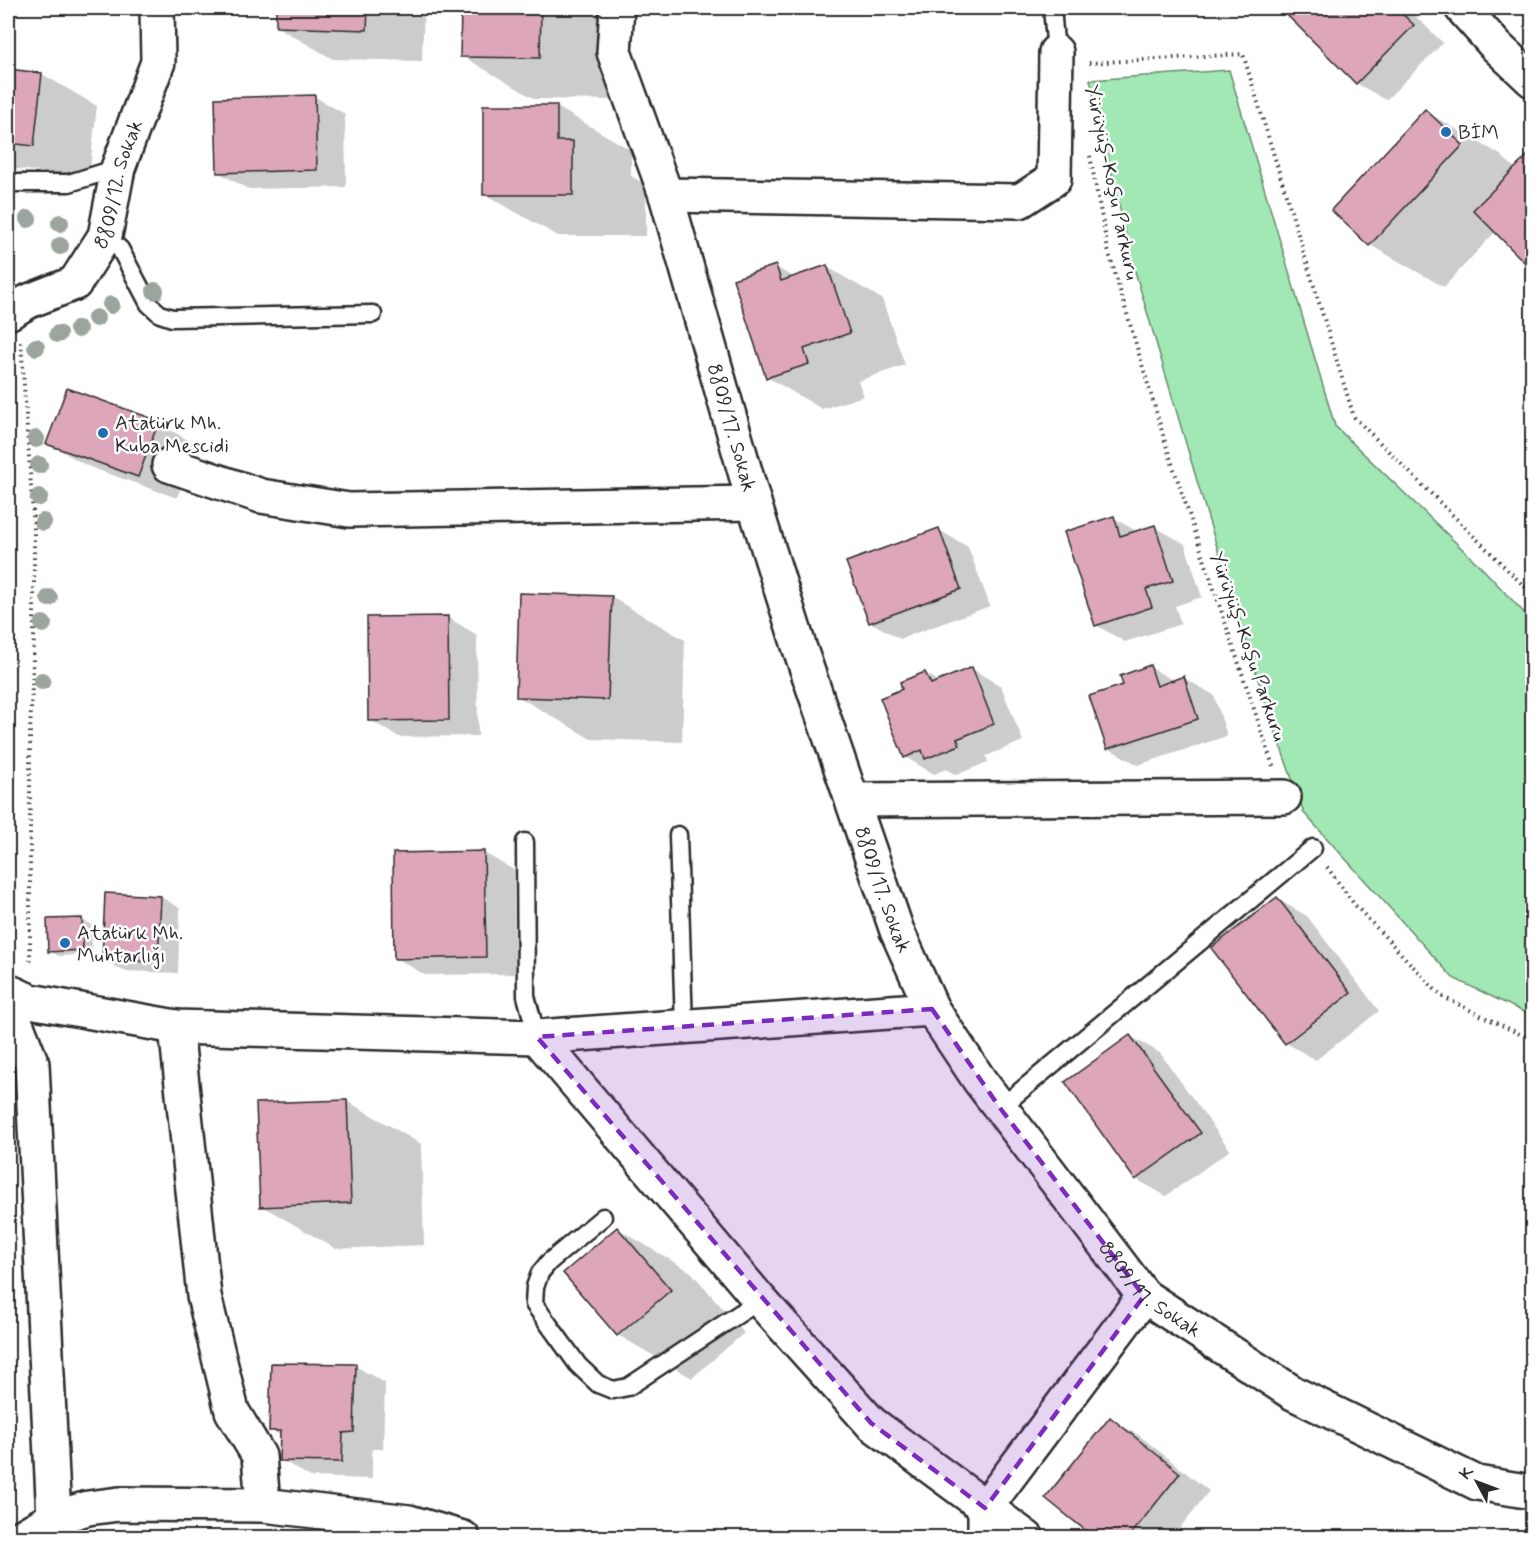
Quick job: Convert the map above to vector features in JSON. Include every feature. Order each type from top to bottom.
[{"type":"street","name":"8809/12. Sokak","points":[[14,325],[29,301],[75,283],[105,236],[118,168],[158,62],[157,8]]},
{"type":"street","name":"8809/17. Sokak","points":[[617,8],[614,52],[666,195],[754,503],[799,646],[897,931],[932,1009],[980,1081],[1144,1296],[1293,1393],[1477,1483],[1533,1492]]},
{"type":"street","points":[[1462,8],[1496,46],[1533,80]]},
{"type":"street","points":[[666,195],[1020,201],[1054,179],[1070,58]]},
{"type":"street","points":[[169,465],[261,496],[349,510],[754,503]]},
{"type":"street","points":[[852,800],[1284,797]]},
{"type":"street","points":[[54,1518],[32,1064],[15,998],[176,1027],[537,1037],[932,1009]]},
{"type":"street","points":[[176,1027],[204,1296],[232,1411],[259,1456],[263,1505]]},
{"type":"street","points":[[537,1037],[760,1300],[871,1423],[985,1523],[1027,1538]]},
{"type":"street","points":[[985,1523],[1144,1296]]},
{"type":"street","points":[[19,1538],[54,1518],[88,1508],[119,1504],[263,1505],[409,1522],[463,1538]]},
{"type":"lane","points":[[1052,8],[1070,58]]},
{"type":"lane","points":[[8,183],[69,183],[118,168]]},
{"type":"lane","points":[[105,236],[120,249],[149,304],[160,314],[172,318],[373,314]]},
{"type":"lane","points":[[678,835],[684,1027]]},
{"type":"lane","points":[[525,842],[526,996],[537,1037]]},
{"type":"lane","points":[[1000,1108],[1313,848]]},
{"type":"lane","points":[[603,1216],[549,1262],[540,1273],[535,1287],[534,1304],[578,1365],[598,1384],[613,1390],[628,1387],[760,1300]]},
{"type":"path","name":"Yürüyüş-Koşu Parkuru","points":[[1070,58],[1243,54],[1354,417],[1533,594]]},
{"type":"path","name":"Yürüyüş-Koşu Parkuru","points":[[1088,146],[1108,250],[1159,423],[1284,797]]},
{"type":"path","points":[[14,325],[34,530],[34,636],[15,998]]},
{"type":"path","points":[[1313,848],[1354,904],[1441,996],[1533,1040]]},
{"type":"highlighted area","points":[[932,1009],[1000,1108],[1144,1296],[985,1508],[871,1423],[537,1037]]},
{"type":"green space","points":[[1229,70],[1335,426],[1480,566],[1532,621],[1532,1016],[1453,978],[1304,813],[1267,708],[1132,261],[1090,80]]},
{"type":"building","points":[[276,8],[368,8],[367,30],[276,27]]},
{"type":"building","points":[[461,8],[541,8],[540,58],[460,57]]},
{"type":"building","points":[[1280,8],[1396,8],[1414,25],[1356,84]]},
{"type":"building","points":[[8,69],[42,73],[34,146],[8,143]]},
{"type":"building","points":[[315,95],[317,170],[217,173],[215,98]]},
{"type":"building","points":[[483,105],[557,105],[557,141],[573,141],[573,195],[483,195]]},
{"type":"building","points":[[1425,109],[1463,145],[1369,246],[1331,210]]},
{"type":"building","points":[[1532,151],[1532,270],[1473,210]]},
{"type":"building","points":[[776,265],[781,281],[827,265],[850,333],[804,349],[809,364],[766,378],[733,279]]},
{"type":"building","name":"Atatürk Mh. Kuba Mescidi","points":[[67,388],[159,421],[138,477],[46,444]]},
{"type":"building","points":[[1114,516],[1120,536],[1155,525],[1173,581],[1146,589],[1152,607],[1095,626],[1064,532]]},
{"type":"building","points":[[939,528],[961,589],[869,623],[846,562]]},
{"type":"building","points":[[519,593],[612,596],[608,700],[516,697]]},
{"type":"building","points":[[448,616],[449,720],[368,721],[367,617]]},
{"type":"building","points":[[1150,665],[1157,686],[1184,676],[1198,719],[1107,749],[1089,696],[1123,685],[1120,676]]},
{"type":"building","points":[[972,667],[994,724],[957,739],[960,745],[925,759],[922,750],[904,758],[880,698],[902,689],[900,682],[925,672],[931,684]]},
{"type":"building","points":[[484,851],[486,957],[394,959],[393,853]]},
{"type":"building","points":[[105,893],[161,896],[158,962],[102,960]]},
{"type":"building","points":[[1277,897],[1351,993],[1285,1044],[1211,948]]},
{"type":"building","points":[[82,918],[83,950],[48,952],[47,919]]},
{"type":"building","points":[[1130,1035],[1201,1133],[1135,1180],[1065,1082]]},
{"type":"building","points":[[347,1100],[351,1203],[260,1207],[256,1103]]},
{"type":"building","points":[[617,1227],[671,1290],[617,1336],[563,1273]]},
{"type":"building","points":[[271,1363],[356,1364],[354,1432],[343,1433],[342,1462],[279,1461],[280,1431],[269,1431]]},
{"type":"building","points":[[1110,1417],[1180,1473],[1128,1538],[1095,1538],[1045,1498]]},
{"type":"place","name":"BİM","points":[[1446,132]]},
{"type":"place","name":"Atatürk Mh. Kuba Mescidi","points":[[103,433]]},
{"type":"place","name":"Atatürk Mh. Muhtarlığı","points":[[65,943]]}]
